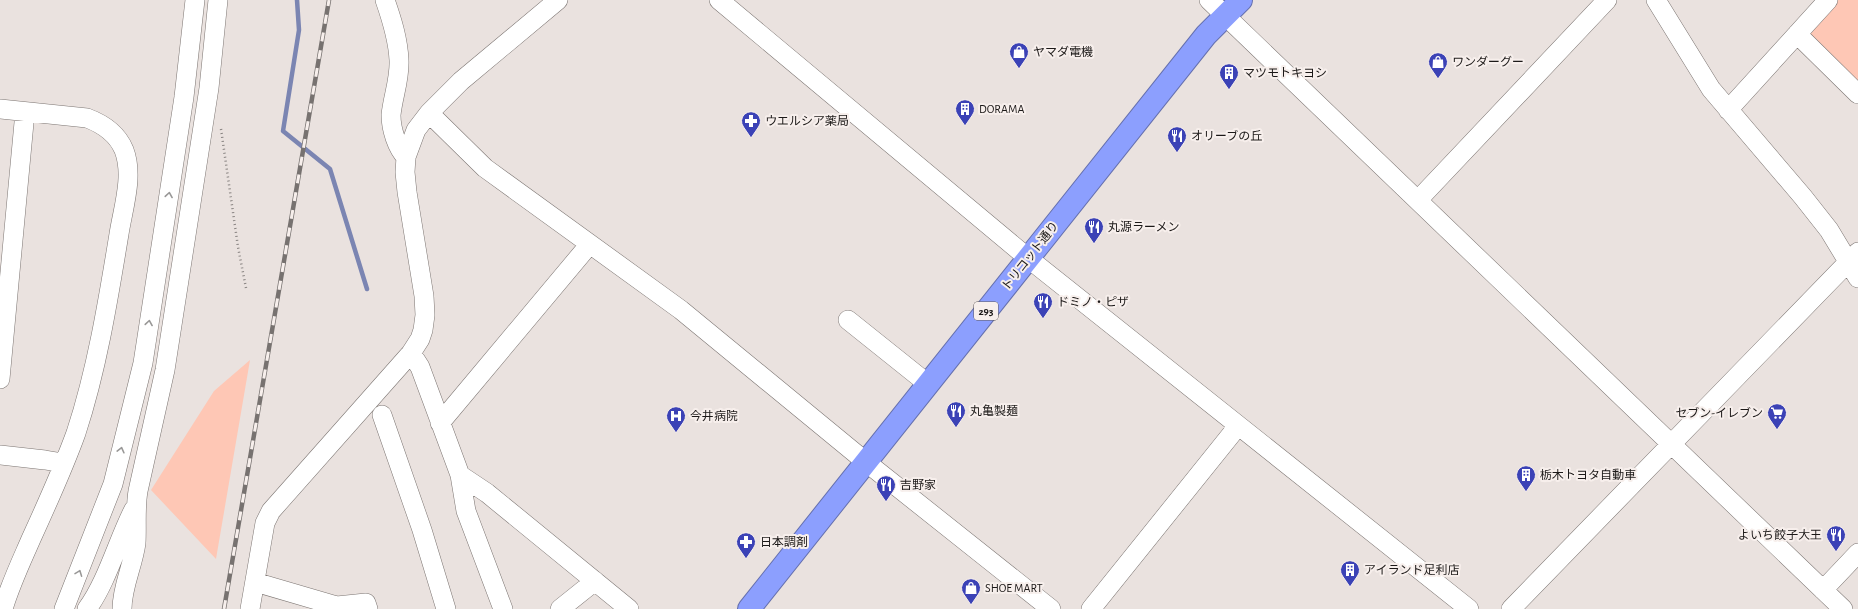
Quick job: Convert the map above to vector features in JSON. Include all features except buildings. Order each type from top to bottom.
[{"type":"highway","name":"トリコット通り","points":[[749,609],[1206,34],[1241,0]]},
{"type":"street","points":[[64,609],[113,484],[141,371],[180,122],[196,0]]},
{"type":"street","points":[[122,609],[123,591],[133,558],[136,542],[135,507],[165,370],[208,88],[218,0]]},
{"type":"street","points":[[385,0],[395,28],[399,60],[399,76],[391,115],[396,140],[401,152],[406,157]]},
{"type":"street","points":[[250,609],[265,523],[271,511],[411,353],[420,339],[425,314],[424,296],[405,172],[406,157],[416,130],[429,113],[461,81],[558,0]]},
{"type":"street","points":[[719,0],[1028,258],[1469,609]]},
{"type":"street","points":[[1209,0],[1843,609]]},
{"type":"street","points":[[1418,200],[1606,0]]},
{"type":"street","points":[[1511,609],[1671,443],[1855,264],[1803,196],[1711,89],[1656,0]]},
{"type":"street","points":[[1728,110],[1828,0]]},
{"type":"street","points":[[1797,34],[1858,94]]},
{"type":"street","points":[[0,109],[87,118],[105,126],[119,141],[124,151],[128,170],[116,250],[96,356],[76,433],[43,514],[4,584],[3,609]]},
{"type":"street","points":[[0,379],[25,112]]},
{"type":"street","points":[[429,113],[485,168],[589,245],[681,310],[866,462],[1051,609]]},
{"type":"street","points":[[440,424],[589,245]]},
{"type":"street","points":[[848,320],[928,384]]},
{"type":"street","points":[[411,353],[420,367],[460,475],[466,510],[503,609]]},
{"type":"street","points":[[382,415],[422,530],[446,609]]},
{"type":"street","points":[[1091,609],[1238,426]]},
{"type":"street","points":[[0,455],[63,463]]},
{"type":"street","points":[[460,475],[487,493],[629,609]]},
{"type":"street","points":[[87,609],[100,585],[135,507]]},
{"type":"street","points":[[1823,590],[1858,553]]},
{"type":"street","points":[[560,609],[595,581]]},
{"type":"street","points":[[254,582],[337,606],[366,603],[368,609]]},
{"type":"path","points":[[221,129],[238,247],[246,288]]},
{"type":"shaded area","points":[[1837,0],[1858,0],[1858,87],[1810,40],[1811,30]]},
{"type":"shaded area","points":[[250,360],[216,559],[151,490],[214,391]]},
{"type":"waterway","points":[[297,0],[299,30],[283,131],[330,169],[367,289]]},
{"type":"railway","points":[[224,609],[329,0]]},
{"type":"place","name":"ヤマダ電機","points":[[1019,69]]},
{"type":"place","name":"ワンダーグー","points":[[1438,79]]},
{"type":"place","name":"マツモトキヨシ","points":[[1229,90]]},
{"type":"place","name":"DORAMA","points":[[965,126]]},
{"type":"place","name":"ウエルシア薬局","points":[[751,138]]},
{"type":"place","name":"オリーブの丘","points":[[1177,153]]},
{"type":"place","name":"丸源ラーメン","points":[[1094,244]]},
{"type":"place","name":"ドミノ・ピザ","points":[[1043,319]]},
{"type":"place","name":"丸亀製麺","points":[[956,428]]},
{"type":"place","name":"セブン-イレブン","points":[[1777,430]]},
{"type":"place","name":"今井病院","points":[[676,433]]},
{"type":"place","name":"栃木トヨタ自動車","points":[[1526,492]]},
{"type":"place","name":"吉野家","points":[[886,502]]},
{"type":"place","name":"よいち餃子大王","points":[[1836,552]]},
{"type":"place","name":"日本調剤","points":[[746,559]]},
{"type":"place","name":"アイランド足利店","points":[[1350,587]]},
{"type":"place","name":"SHOE MART","points":[[971,605]]}]
